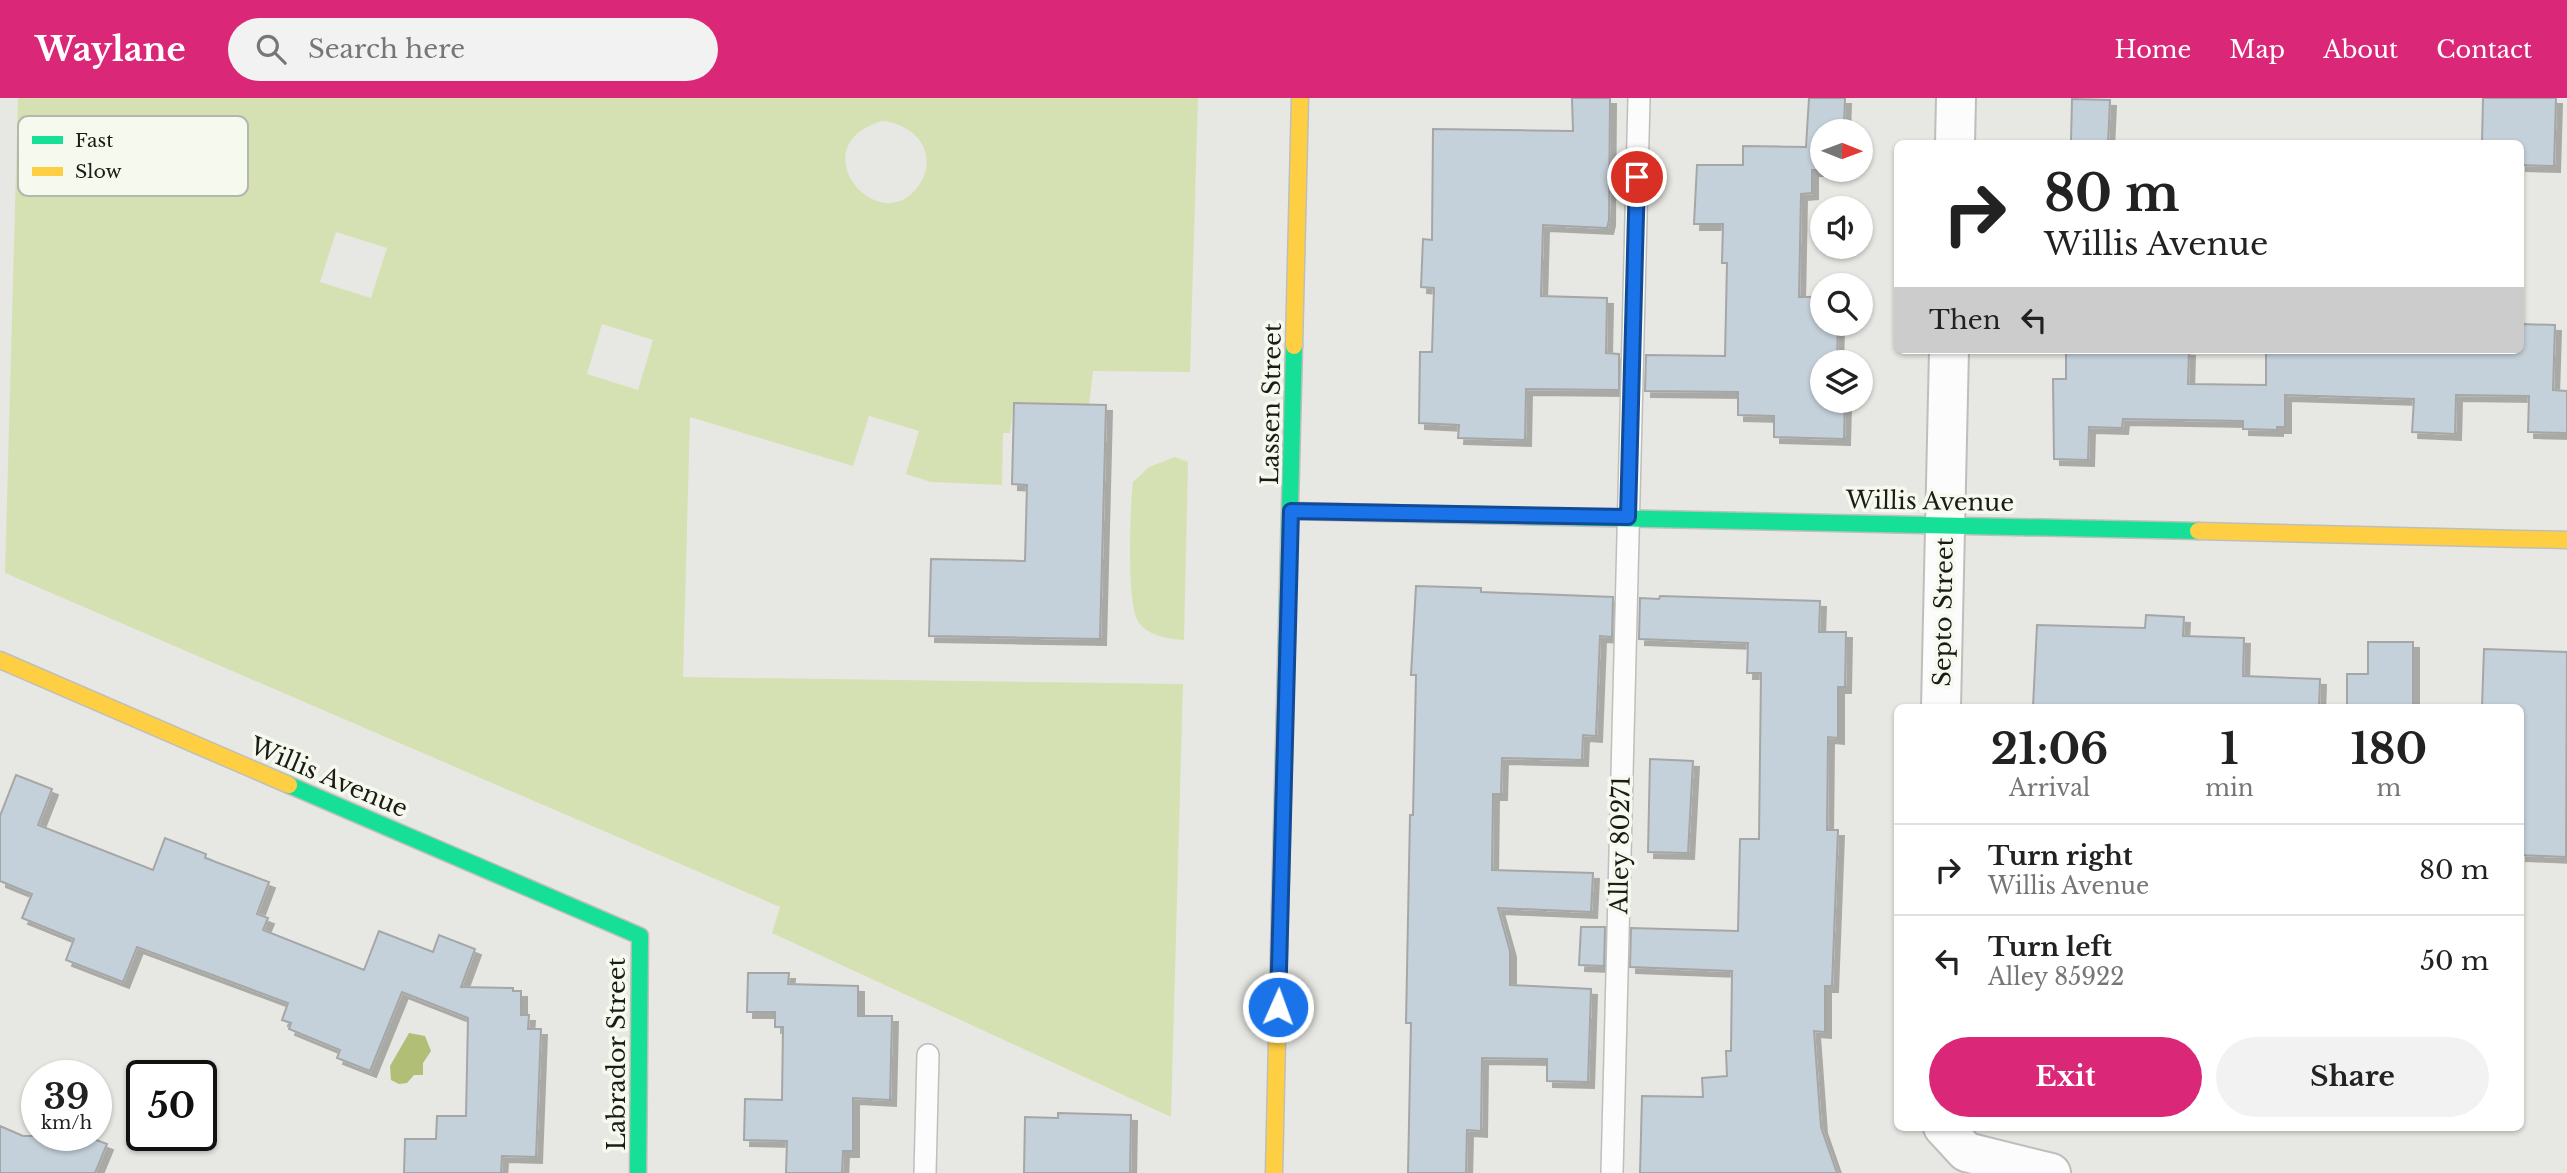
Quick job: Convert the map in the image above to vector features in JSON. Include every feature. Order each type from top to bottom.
[{"type":"street","name":"Lassen Street","points":[[1274,1173],[1300,98]]},
{"type":"street","points":[[1955,140],[1956,98]]},
{"type":"street","name":"Septo Street","points":[[1941,704],[1950,354]]},
{"type":"street","name":"Willis Avenue","points":[[1291,511],[2567,540]]},
{"type":"street","name":"Willis Avenue","points":[[0,660],[640,936]]},
{"type":"street","name":"Labrador Street","points":[[638,1173],[640,936]]},
{"type":"street","points":[[1947,1132],[1966,1152],[2051,1173]]},
{"type":"lane","name":"Alley 80271","points":[[1612,1173],[1639,98]]},
{"type":"lane","points":[[925,1173],[928,1055]]},
{"type":"shaded area","points":[[18,98],[1198,98],[1190,372],[1093,371],[1089,405],[1014,403],[1010,433],[1003,433],[1002,485],[931,482],[906,474],[919,431],[869,416],[853,466],[690,417],[683,677],[1183,684],[1171,1117],[772,933],[780,907],[5,573]],"holes":[[[882,121],[912,132],[924,148],[927,158],[922,180],[906,198],[888,203],[870,198],[856,186],[847,169],[846,151],[857,134]],[[336,232],[387,248],[371,298],[320,282]],[[602,324],[653,340],[638,390],[587,374]]]},
{"type":"shaded area","points":[[1175,457],[1188,462],[1184,640],[1153,634],[1139,623],[1132,598],[1131,578],[1133,482],[1149,467]]},
{"type":"shaded area","points":[[409,1033],[425,1036],[431,1051],[423,1063],[423,1075],[414,1075],[407,1083],[399,1084],[391,1080],[390,1066]]},
{"type":"building","points":[[1572,98],[1610,98],[1609,220],[1607,228],[1543,225],[1541,296],[1607,298],[1606,353],[1619,354],[1619,390],[1526,389],[1525,440],[1458,438],[1459,425],[1419,423],[1420,352],[1432,352],[1434,288],[1421,287],[1423,239],[1432,240],[1433,129],[1573,131]]},
{"type":"building","points":[[1809,98],[1845,98],[1844,119],[1810,119],[1812,193],[1801,194],[1799,297],[1810,297],[1810,336],[1838,336],[1837,350],[1810,350],[1810,413],[1845,413],[1844,439],[1774,437],[1774,416],[1738,415],[1738,392],[1645,391],[1646,355],[1725,356],[1727,263],[1722,263],[1723,224],[1694,224],[1697,165],[1743,165],[1743,146],[1806,147]]},
{"type":"building","points":[[2483,98],[2556,98],[2554,166],[2524,165],[2524,140],[2482,140]]},
{"type":"building","points":[[2072,99],[2110,100],[2108,140],[2071,140]]},
{"type":"building","points":[[2524,324],[2555,325],[2553,390],[2567,391],[2567,433],[2528,432],[2529,396],[2456,395],[2455,434],[2412,432],[2414,399],[2285,395],[2285,427],[2277,427],[2277,430],[2243,429],[2243,421],[2123,419],[2122,428],[2089,427],[2088,460],[2054,459],[2053,379],[2066,379],[2066,354],[2189,354],[2188,384],[2266,385],[2266,354],[2524,354]]},
{"type":"building","points":[[1014,403],[1106,405],[1100,639],[929,636],[931,559],[1025,561],[1027,485],[1012,484]]},
{"type":"building","points":[[1416,586],[1481,588],[1481,592],[1613,597],[1612,637],[1600,636],[1596,736],[1583,735],[1582,760],[1502,758],[1501,794],[1493,794],[1492,870],[1593,873],[1591,912],[1498,908],[1510,951],[1510,985],[1591,989],[1588,1082],[1547,1081],[1547,1059],[1482,1058],[1481,1131],[1467,1130],[1466,1173],[1408,1173],[1411,1023],[1406,1023],[1416,675],[1411,675]]},
{"type":"building","points":[[1660,596],[1820,601],[1819,632],[1846,632],[1845,687],[1838,687],[1838,738],[1828,737],[1827,830],[1838,830],[1832,986],[1825,986],[1825,1032],[1814,1031],[1821,1127],[1837,1173],[1640,1173],[1642,1096],[1703,1097],[1702,1078],[1727,1076],[1726,1051],[1731,1051],[1732,971],[1630,967],[1631,928],[1738,931],[1740,839],[1759,839],[1761,673],[1747,673],[1748,643],[1639,639],[1640,598],[1659,599]]},
{"type":"building","points":[[2146,615],[2184,617],[2183,636],[2244,638],[2243,676],[2320,679],[2319,704],[2033,704],[2037,625],[2145,628]]},
{"type":"building","points":[[2368,642],[2413,642],[2413,704],[2347,704],[2347,674],[2368,674]]},
{"type":"building","points":[[2484,649],[2567,652],[2566,857],[2524,855],[2524,704],[2482,704]]},
{"type":"building","points":[[1650,759],[1693,761],[1688,853],[1648,852]]},
{"type":"building","points":[[16,775],[52,789],[38,825],[153,870],[165,838],[206,854],[205,858],[269,882],[257,914],[268,918],[263,930],[364,970],[379,931],[433,952],[439,935],[475,949],[461,987],[513,988],[513,991],[521,991],[521,1015],[529,1015],[528,1029],[541,1029],[536,1157],[502,1156],[501,1173],[404,1173],[405,1139],[436,1139],[437,1116],[466,1116],[468,1018],[402,992],[370,1071],[337,1058],[340,1050],[289,1029],[291,1023],[282,1020],[288,1003],[137,947],[123,982],[66,960],[74,939],[22,918],[32,894],[0,881],[0,816]]},
{"type":"building","points":[[1581,927],[1605,927],[1604,966],[1579,965]]},
{"type":"building","points":[[748,973],[789,973],[788,984],[858,986],[858,1016],[892,1016],[890,1100],[853,1098],[853,1151],[843,1151],[842,1173],[786,1173],[787,1141],[744,1140],[745,1099],[782,1100],[783,1027],[775,1027],[775,1012],[747,1012]]},
{"type":"building","points":[[1058,1113],[1131,1115],[1130,1173],[1024,1173],[1025,1117],[1058,1118]]},
{"type":"building","points":[[0,1126],[21,1135],[21,1151],[104,1151],[95,1173],[0,1173]]},
{"type":"traffic: fast","points":[[1280,907],[1294,346]]},
{"type":"traffic: fast","points":[[1291,511],[2198,531]]},
{"type":"traffic: fast","points":[[289,785],[640,936],[638,1173]]},
{"type":"traffic: slow","points":[[1294,346],[1300,98]]},
{"type":"traffic: slow","points":[[2198,531],[2567,540]]},
{"type":"traffic: slow","points":[[0,660],[289,785]]},
{"type":"traffic: slow","points":[[1274,1173],[1280,907]]},
{"type":"route","points":[[1278,1007],[1291,511],[1628,517],[1637,177]]}]
